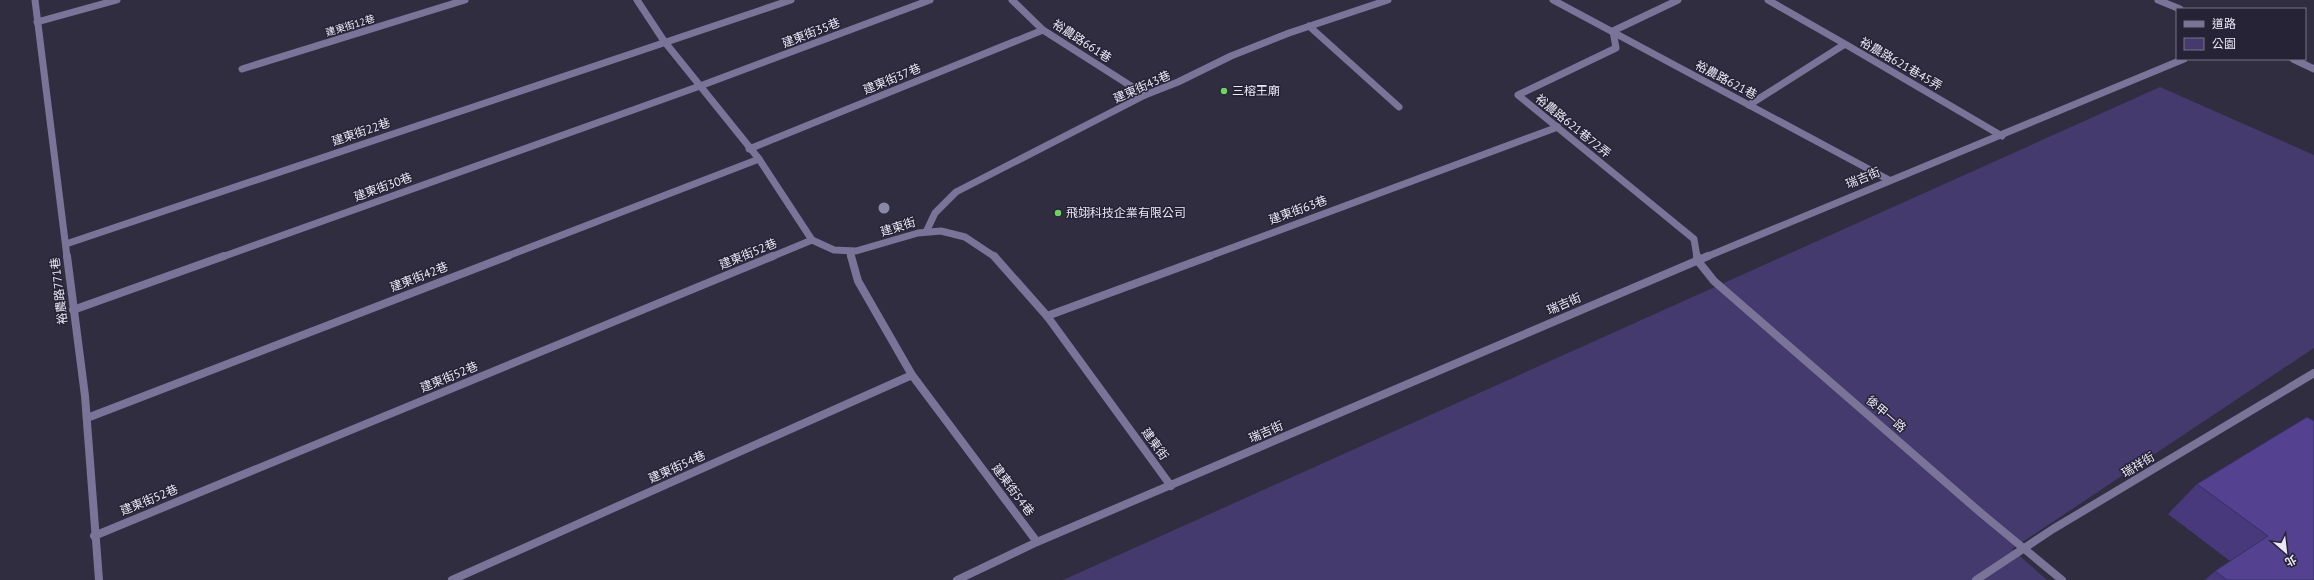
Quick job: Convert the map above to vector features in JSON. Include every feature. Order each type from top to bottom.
[{"type":"street","name":"裕農路771巷","points":[[35,0],[87,418],[98,580]]},
{"type":"street","points":[[37,22],[117,0]]},
{"type":"street","name":"建東街12巷","points":[[242,69],[465,0]]},
{"type":"street","points":[[637,0],[664,41],[749,149],[759,159],[812,240]]},
{"type":"street","name":"建東街22巷","points":[[66,244],[664,41],[791,0]]},
{"type":"street","name":"建東街35巷","points":[[700,86],[930,0]]},
{"type":"street","name":"裕農路661巷","points":[[1012,0],[1043,30],[1145,95]]},
{"type":"street","name":"建東街43巷","points":[[927,230],[935,212],[956,192],[1145,95],[1171,87],[1230,56],[1309,26],[1388,0]]},
{"type":"street","name":"裕農路621巷","points":[[1553,0],[1889,180]]},
{"type":"street","points":[[1613,31],[1678,0]]},
{"type":"street","points":[[1768,0],[1844,44]]},
{"type":"street","points":[[2158,0],[2178,8]]},
{"type":"street","points":[[1309,26],[1400,107]]},
{"type":"street","name":"建東街37巷","points":[[749,149],[1043,30]]},
{"type":"street","name":"裕農路621巷72弄","points":[[1613,31],[1616,48],[1518,95],[1694,238],[1698,261]]},
{"type":"street","name":"裕農路621巷45弄","points":[[1749,105],[1844,44],[2002,136]]},
{"type":"street","name":"瑞吉街","points":[[957,580],[1037,542],[1431,373],[1698,261],[1720,250],[1889,180],[2002,136],[2182,60]]},
{"type":"street","points":[[2295,60],[2314,69]]},
{"type":"street","name":"建東街30巷","points":[[74,310],[700,86]]},
{"type":"street","name":"建東街63巷","points":[[1048,316],[1558,127]]},
{"type":"street","name":"建東街42巷","points":[[87,418],[759,159]]},
{"type":"street","name":"建東街","points":[[812,240],[823,247],[850,253],[927,230],[943,230],[957,233],[982,245],[1048,316],[1170,486]]},
{"type":"street","name":"建東街52巷","points":[[94,536],[812,240]]},
{"type":"street","name":"建東街54巷","points":[[850,253],[858,281],[912,375],[1037,542]]},
{"type":"street","name":"後甲一路","points":[[1698,261],[1714,281],[2062,580]]},
{"type":"street","name":"瑞祥街","points":[[1976,580],[2025,549],[2053,529],[2314,373]]},
{"type":"street","name":"建東街54巷","points":[[452,580],[912,375]]},
{"type":"green space","points":[[2160,87],[2314,155],[2314,348],[2012,549],[2047,580],[1063,580]]},
{"type":"building","points":[[2307,417],[2314,421],[2314,580],[2227,580],[2215,571],[2268,536],[2197,484]]},
{"type":"place","name":"三榕王廟","points":[[1224,91]]},
{"type":"place","name":"飛翊科技企業有限公司","points":[[1058,213]]}]
